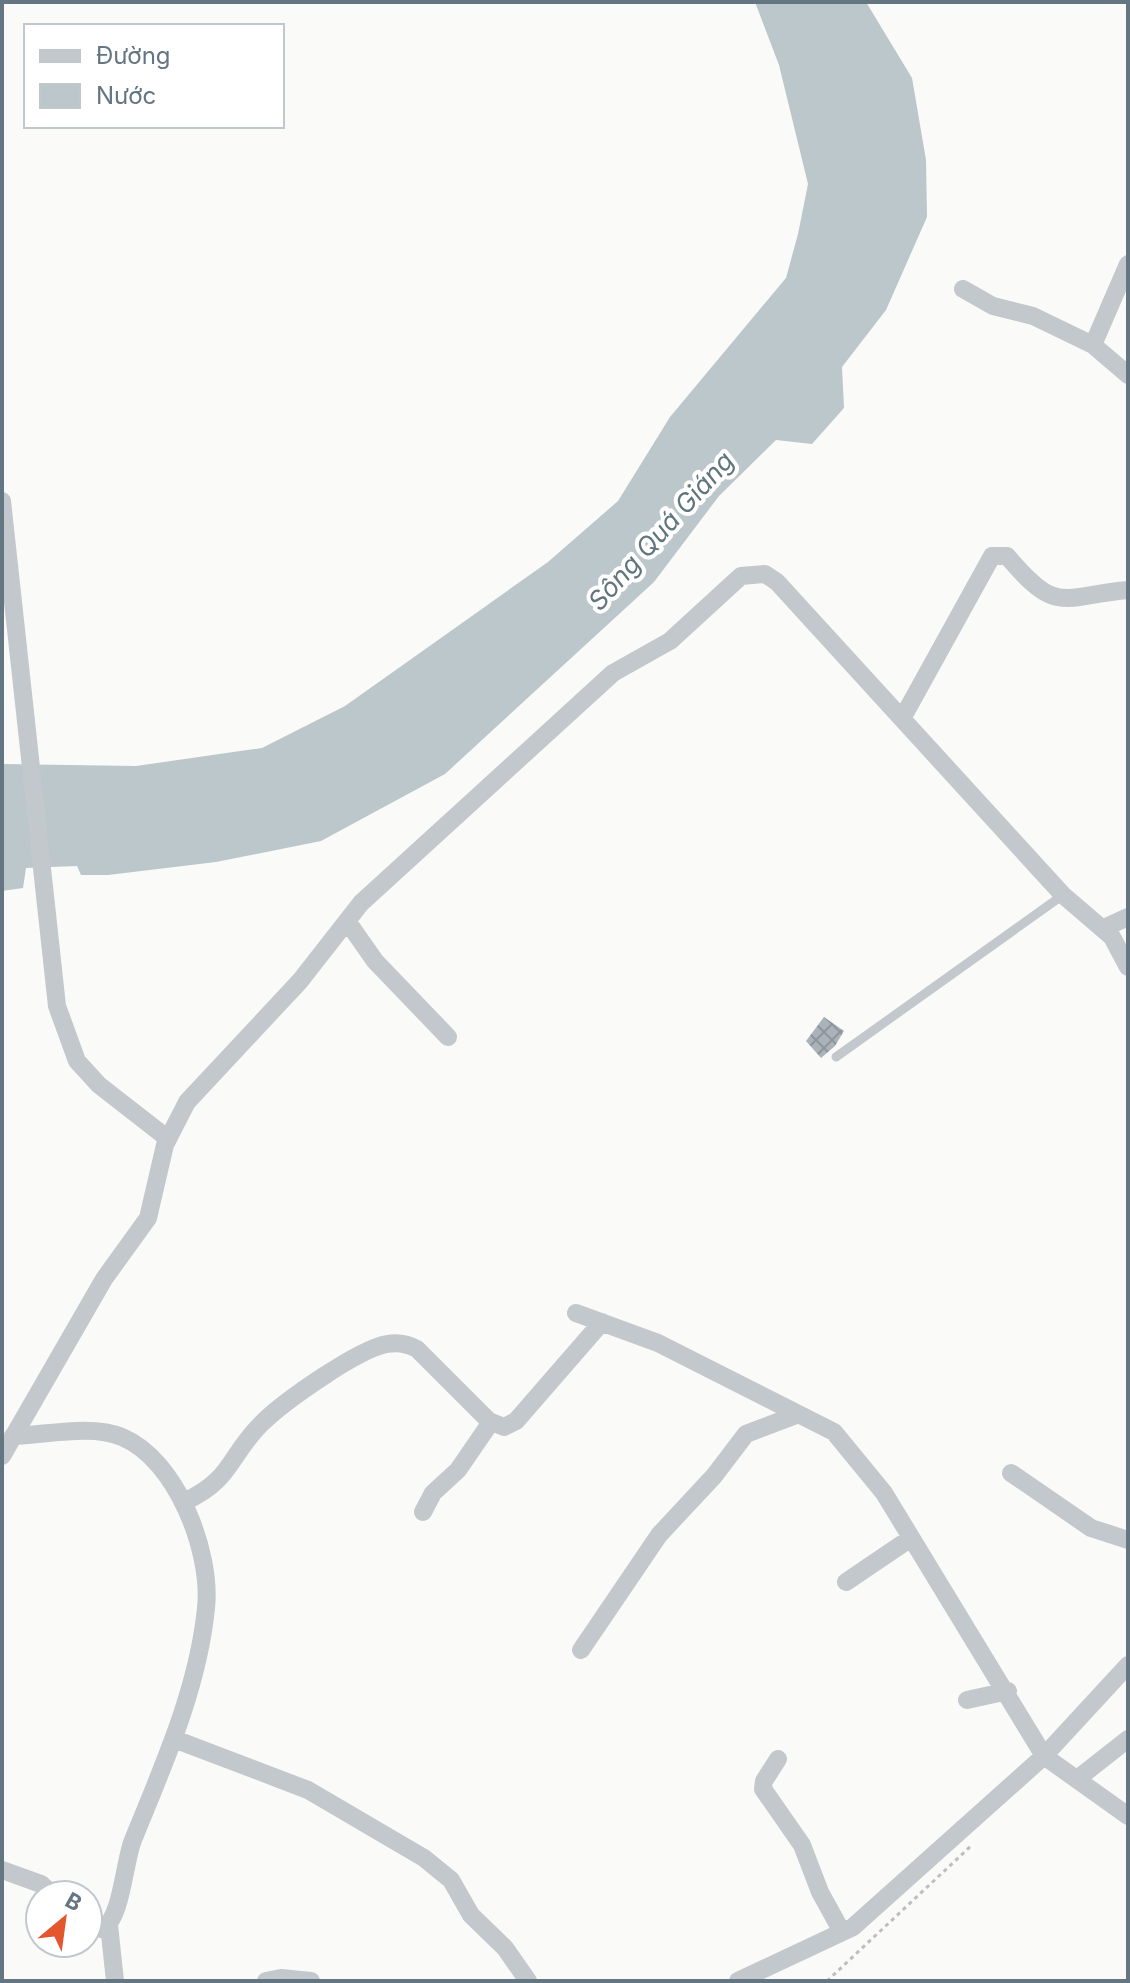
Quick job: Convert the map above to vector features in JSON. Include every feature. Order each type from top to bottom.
[{"type":"street","points":[[1093,345],[1128,264]]},
{"type":"street","points":[[963,289],[993,306],[1033,316],[1093,345],[1128,375]]},
{"type":"street","points":[[2,501],[57,1006],[77,1061],[99,1085],[167,1138]]},
{"type":"street","points":[[903,717],[992,556],[1007,556],[1035,587],[1063,599],[1085,599],[1128,590]]},
{"type":"street","points":[[2,1456],[104,1279],[148,1218],[167,1138],[187,1102],[300,981],[347,921],[409,856],[485,792],[613,673],[670,641],[741,576],[765,574],[777,582],[1063,895],[1104,928],[1128,967]]},
{"type":"street","points":[[1104,928],[1128,917]]},
{"type":"street","points":[[347,921],[375,961],[448,1037]]},
{"type":"street","points":[[576,1313],[658,1343],[834,1432],[884,1493],[1008,1691],[1044,1756],[1128,1816]]},
{"type":"street","points":[[184,1502],[216,1485],[250,1437],[275,1413],[348,1362],[387,1344],[403,1343],[417,1349],[491,1422],[504,1427],[516,1421],[602,1322]]},
{"type":"street","points":[[581,1650],[659,1535],[714,1476],[741,1439],[750,1431],[796,1415]]},
{"type":"street","points":[[423,1512],[433,1493],[458,1470],[491,1422]]},
{"type":"street","points":[[13,1436],[99,1432],[123,1437],[149,1456],[173,1480],[184,1502],[201,1565],[207,1605],[174,1739],[126,1857],[116,1912],[104,1928]]},
{"type":"street","points":[[1011,1473],[1091,1528],[1128,1540]]},
{"type":"street","points":[[846,1582],[911,1538]]},
{"type":"street","points":[[738,1981],[853,1927],[968,1820],[1044,1756],[1128,1665]]},
{"type":"street","points":[[967,1700],[1008,1691]]},
{"type":"street","points":[[174,1739],[308,1790],[424,1858],[451,1880],[471,1915],[505,1948],[528,1981]]},
{"type":"street","points":[[1077,1779],[1128,1739]]},
{"type":"street","points":[[778,1759],[764,1781],[763,1789],[802,1845],[820,1892],[842,1932]]},
{"type":"street","points":[[2,1870],[27,1879]]},
{"type":"street","points":[[109,1925],[115,1981]]},
{"type":"street","points":[[266,1981],[281,1978],[311,1981]]},
{"type":"lane","points":[[836,1057],[1063,895]]},
{"type":"path","points":[[827,1981],[979,1838]]},
{"type":"water","name":"Sông Quá Giáng","points":[[755,2],[866,2],[912,78],[926,160],[927,217],[886,310],[842,367],[844,408],[812,444],[776,440],[719,496],[654,582],[445,774],[321,841],[216,862],[108,875],[81,875],[77,866],[26,868],[23,888],[2,891],[2,764],[136,766],[262,748],[345,706],[548,562],[618,501],[670,417],[786,278],[808,184],[779,65]]},
{"type":"building","points":[[824,1017],[844,1031],[835,1046],[821,1058],[806,1041]]}]
